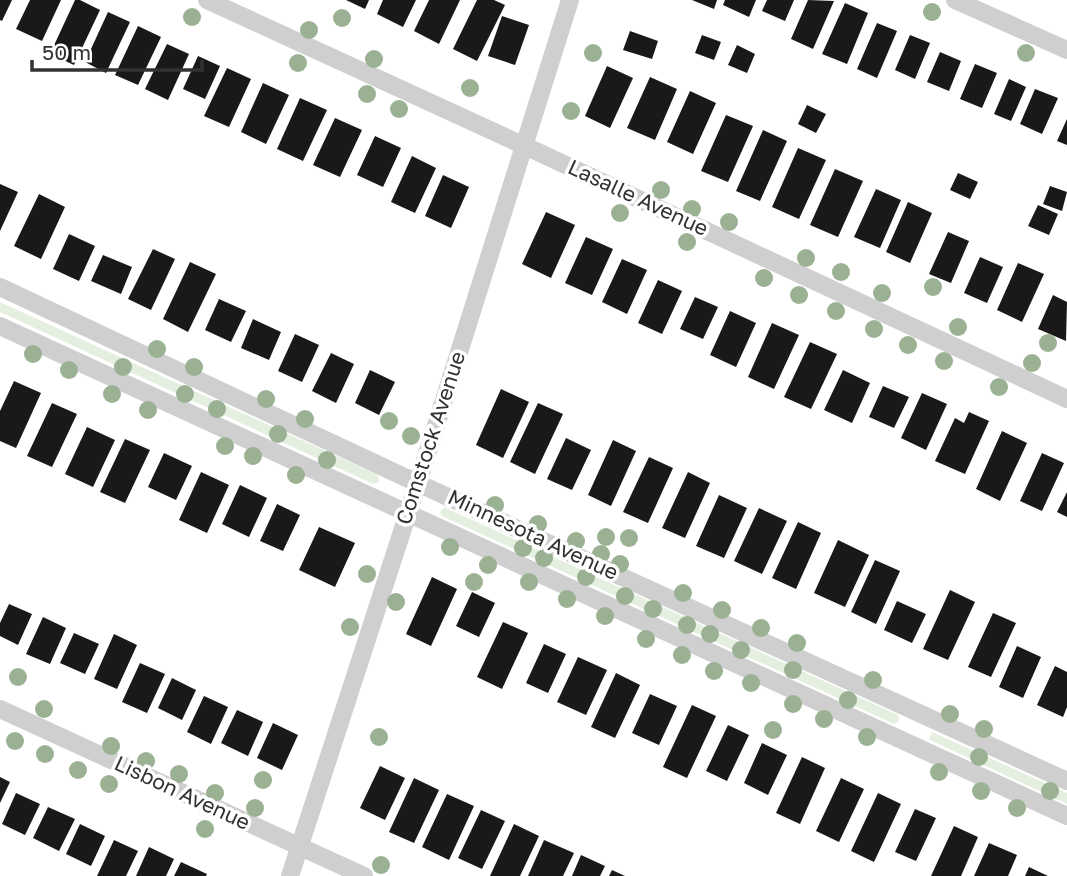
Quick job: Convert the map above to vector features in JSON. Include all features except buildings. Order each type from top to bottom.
[{"type":"street","name":"Lasalle Avenue","points":[[207,0],[523,144],[1067,399]]},
{"type":"street","name":"Comstock Avenue","points":[[290,876],[570,0]]},
{"type":"street","points":[[955,0],[1067,50]]},
{"type":"street","name":"Minnesota Avenue","points":[[0,287],[1067,781]]},
{"type":"street","name":"Minnesota Avenue","points":[[0,326],[1067,816]]},
{"type":"street","name":"Lisbon Avenue","points":[[0,709],[363,876]]},
{"type":"street","points":[[909,743],[922,714]]},
{"type":"green space","points":[[0,302],[378,475],[379,482],[373,484],[0,312]]},
{"type":"green space","points":[[444,507],[898,715],[899,721],[894,724],[442,516],[440,513]]},
{"type":"green space","points":[[932,732],[1067,793],[1067,804],[932,741],[929,739]]}]
